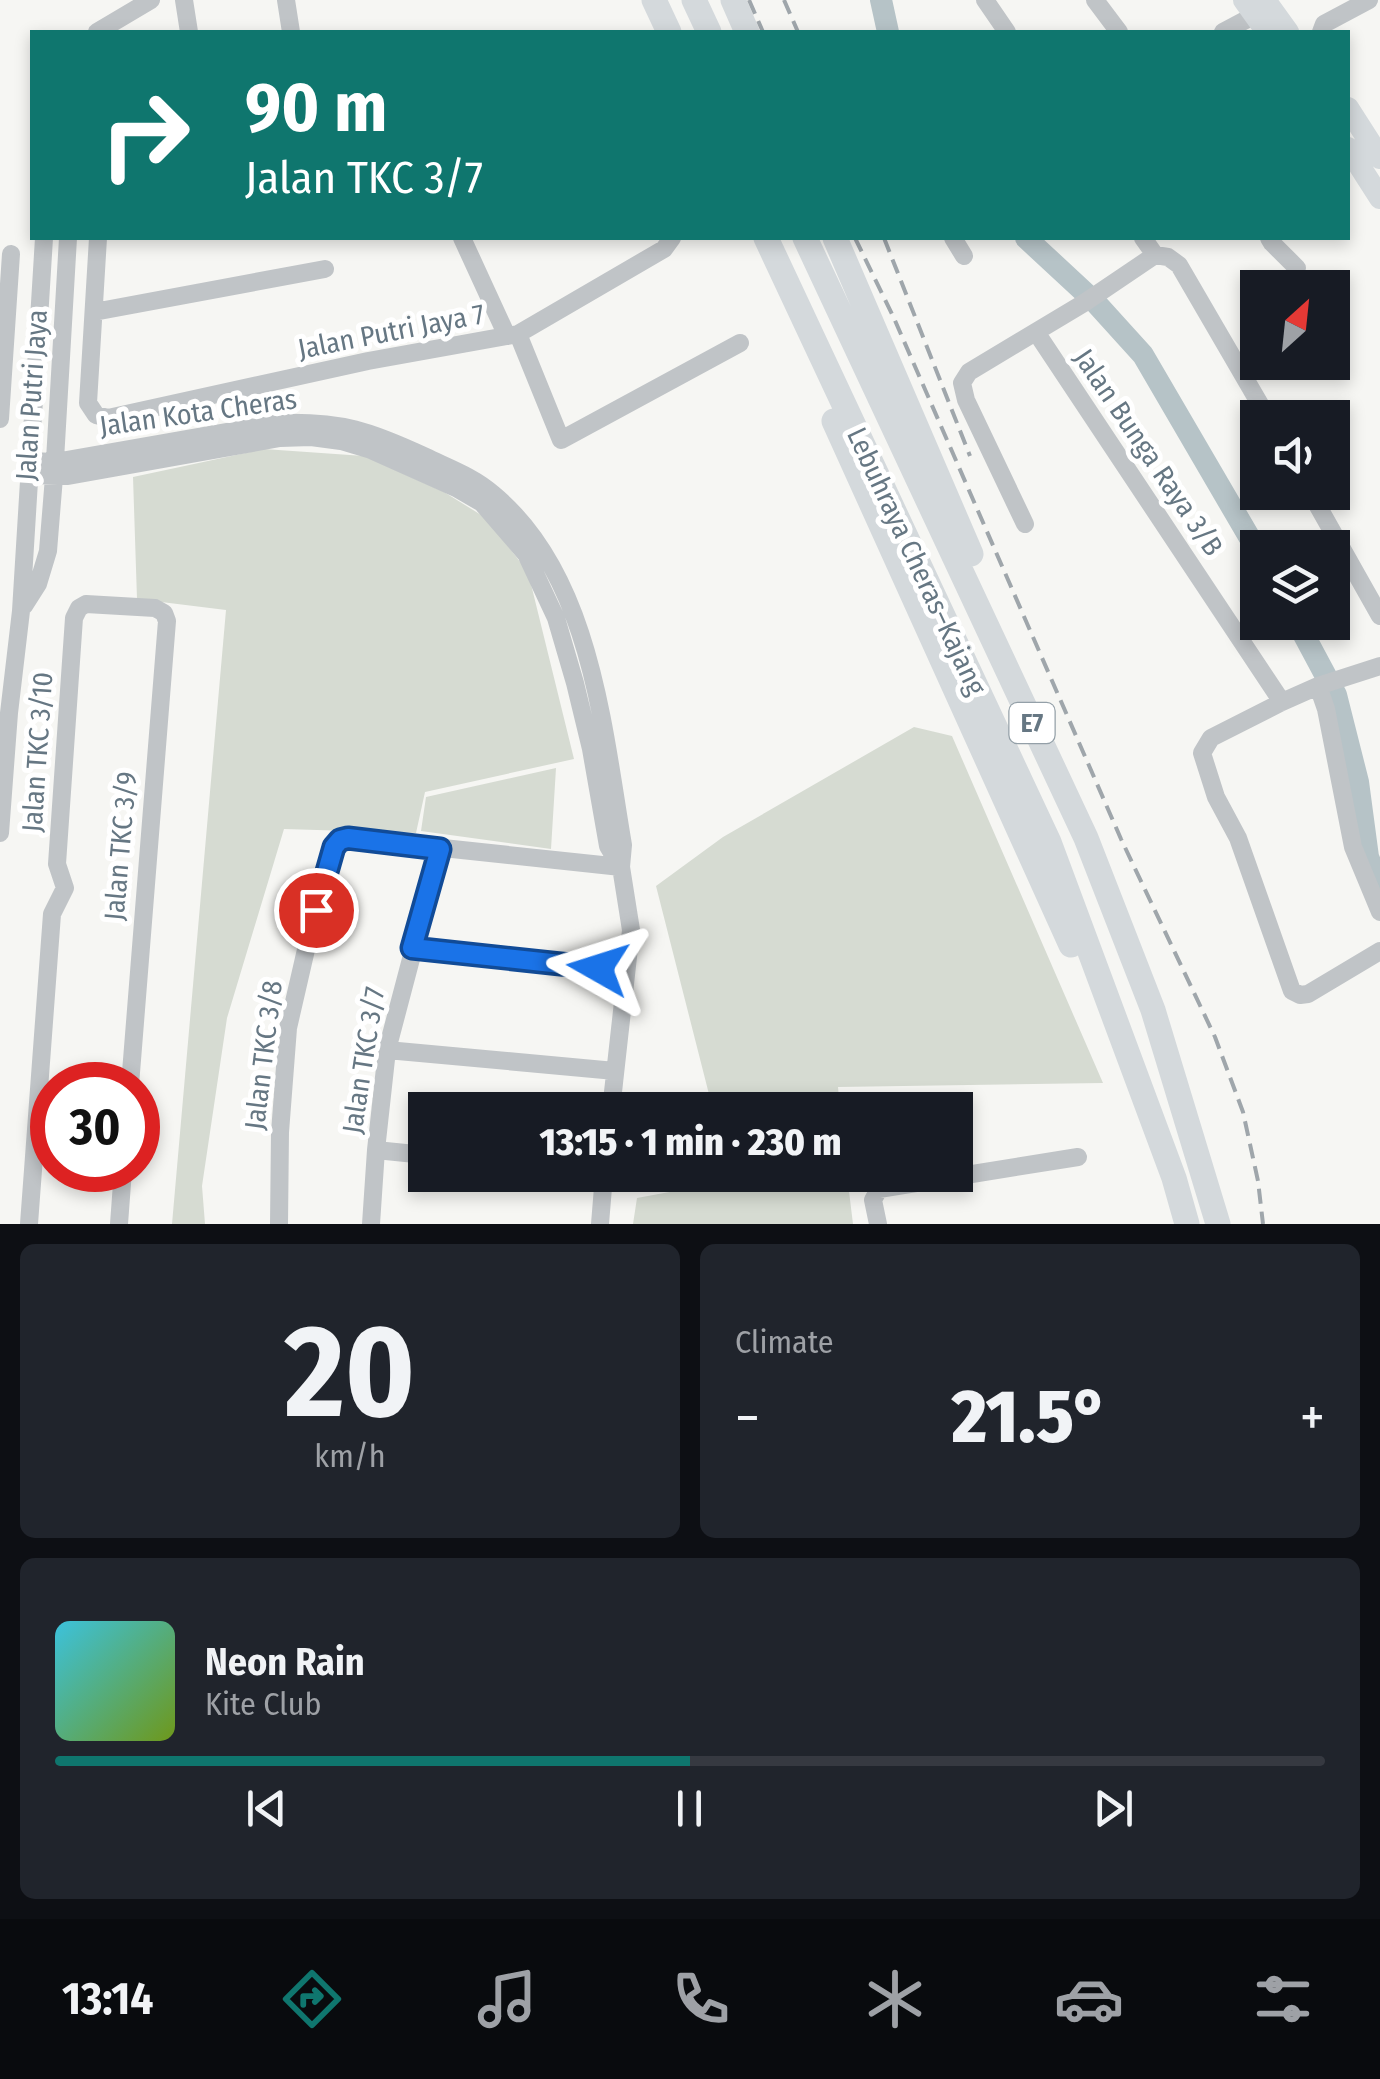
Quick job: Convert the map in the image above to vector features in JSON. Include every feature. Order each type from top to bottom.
[{"type":"highway","points":[[654,0],[667,30]]},
{"type":"highway","points":[[694,0],[708,30]]},
{"type":"highway","points":[[733,0],[746,30]]},
{"type":"highway","name":"Lebuhraya Cheras–Kajang","points":[[767,240],[1049,842],[1188,1224]]},
{"type":"highway","name":"Lebuhraya Cheras–Kajang","points":[[805,240],[1086,838],[1153,1010],[1218,1224]]},
{"type":"highway","points":[[835,240],[1078,799],[1086,838]]},
{"type":"main road","points":[[1260,10],[1285,30]]},
{"type":"main road","points":[[1350,111],[1380,158]]},
{"type":"main road","points":[[1350,151],[1380,198]]},
{"type":"street","points":[[100,30],[151,0]]},
{"type":"street","points":[[184,0],[189,30]]},
{"type":"street","points":[[286,0],[291,30]]},
{"type":"street","points":[[985,0],[1007,30]]},
{"type":"street","points":[[1094,0],[1117,30]]},
{"type":"street","points":[[1321,30],[1324,24],[1369,0]]},
{"type":"street","points":[[1226,30],[1260,10]]},
{"type":"street","name":"Jalan Putri Jaya","points":[[21,611],[38,584],[48,550],[59,472],[68,240]]},
{"type":"street","points":[[98,240],[94,312],[325,269]]},
{"type":"street","points":[[463,240],[561,440],[740,344]]},
{"type":"street","name":"Jalan Putri Jaya 7","points":[[94,312],[88,403],[96,415],[108,418],[368,361],[512,335],[664,249],[671,240]]},
{"type":"street","points":[[954,240],[964,256]]},
{"type":"street","points":[[1144,240],[1156,256]]},
{"type":"street","points":[[1270,240],[1298,268]]},
{"type":"street","points":[[0,419],[6,254],[44,246]]},
{"type":"street","name":"Jalan Putri Jaya","points":[[0,833],[7,663],[21,611],[44,246]]},
{"type":"street","points":[[1025,524],[966,400],[962,383],[969,372],[1156,256],[1168,257],[1179,265],[1258,400]]},
{"type":"street","name":"Jalan Bunga Raya 3/B","points":[[1036,332],[1282,702]]},
{"type":"street","name":"Jalan Kota Cheras","points":[[30,468],[59,472],[280,438],[311,438],[371,450],[482,503],[526,554],[556,618],[592,750],[608,846],[621,867],[631,930],[613,1092]]},
{"type":"street","points":[[1320,510],[1380,616]]},
{"type":"street","name":"Jalan TKC 3/10","points":[[29,1224],[52,914],[66,888],[57,864],[74,618],[78,608],[86,604],[155,608],[164,613]]},
{"type":"street","name":"Jalan TKC 3/9","points":[[132,1062],[168,621],[164,613]]},
{"type":"street","points":[[1380,666],[1282,702],[1211,738],[1202,753],[1216,797],[1238,838],[1292,991],[1300,996],[1308,994],[1380,951]]},
{"type":"street","points":[[1318,686],[1353,846],[1380,912]]},
{"type":"street","name":"Jalan TKC 3/8","points":[[279,1224],[280,1132],[288,1028],[334,847],[348,838],[440,849]]},
{"type":"street","points":[[440,849],[621,867]]},
{"type":"street","name":"Jalan TKC 3/7","points":[[371,1224],[387,1050],[440,849]]},
{"type":"street","points":[[412,948],[598,968]]},
{"type":"street","points":[[387,1050],[615,1071]]},
{"type":"street","points":[[376,1150],[408,1153]]},
{"type":"street","points":[[878,1224],[872,1200],[880,1189],[1078,1157]]},
{"type":"street","points":[[119,1224],[121,1192]]},
{"type":"street","points":[[600,1224],[603,1192]]},
{"type":"shaded area","points":[[264,449],[364,456],[444,492],[486,518],[528,572],[574,759],[425,792],[416,833],[284,829],[227,1018],[202,1186],[205,1224],[172,1224],[226,610],[137,599],[133,477]]},
{"type":"shaded area","points":[[914,727],[952,736],[1103,1083],[708,1092],[656,886],[723,837]]},
{"type":"shaded area","points":[[556,768],[551,849],[421,831],[426,797]]},
{"type":"shaded area","points":[[669,1192],[849,1192],[853,1224],[633,1224],[637,1198]]},
{"type":"waterway","points":[[881,0],[888,30]]},
{"type":"waterway","points":[[1028,240],[1095,302],[1143,355],[1245,530]]},
{"type":"waterway","points":[[1307,640],[1336,695],[1358,782],[1368,857],[1380,886]]},
{"type":"railway","points":[[749,0],[762,30]]},
{"type":"railway","points":[[784,0],[797,30]]},
{"type":"railway","points":[[856,240],[893,316],[1121,839],[1215,1037],[1243,1112],[1263,1224]]},
{"type":"railway","points":[[885,240],[970,456]]},
{"type":"route","points":[[316,910],[334,847],[340,840],[440,849],[412,948],[598,968]]}]
